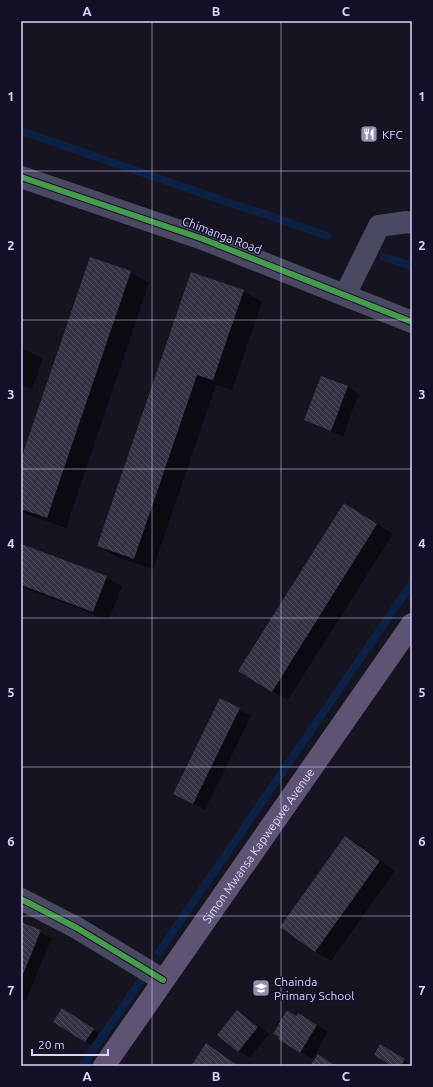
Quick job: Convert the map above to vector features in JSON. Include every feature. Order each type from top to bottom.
[{"type":"main road","name":"Simon Mwansa Kapwepwe Avenue","points":[[104,1066],[412,624]]},
{"type":"street","name":"Chimanga Road","points":[[21,177],[203,239],[412,322]]},
{"type":"street","points":[[345,295],[379,226],[407,222],[412,223]]},
{"type":"street","points":[[21,899],[77,928],[163,980]]},
{"type":"building","points":[[90,257],[131,271],[47,518],[21,509],[21,459]]},
{"type":"building","points":[[191,272],[244,290],[213,380],[197,375],[134,559],[97,546]]},
{"type":"building","points":[[321,376],[348,386],[331,431],[304,420]]},
{"type":"building","points":[[344,503],[377,524],[272,692],[238,671]]},
{"type":"building","points":[[21,544],[107,576],[93,612],[21,585]]},
{"type":"building","points":[[220,698],[240,708],[193,804],[173,794]]},
{"type":"building","points":[[345,836],[380,861],[315,952],[280,927]]},
{"type":"building","points":[[21,922],[41,930],[21,979]]},
{"type":"building","points":[[62,1008],[94,1029],[85,1042],[53,1022]]},
{"type":"building","points":[[237,1010],[258,1027],[238,1052],[217,1035]]},
{"type":"building","points":[[287,1010],[296,1016],[298,1013],[317,1025],[300,1053],[278,1039],[279,1037],[273,1034]]},
{"type":"building","points":[[206,1043],[239,1066],[191,1066]]},
{"type":"building","points":[[380,1044],[405,1059],[401,1066],[392,1066],[374,1055]]},
{"type":"building","points":[[318,1054],[335,1066],[310,1066]]},
{"type":"waterway","points":[[21,131],[327,236]]},
{"type":"waterway","points":[[384,257],[412,266]]},
{"type":"waterway","points":[[159,952],[412,583]]},
{"type":"waterway","points":[[82,1066],[140,982]]},
{"type":"cycle path","points":[[21,177],[203,239],[412,322]]},
{"type":"cycle path","points":[[21,899],[77,928],[163,980]]},
{"type":"place","name":"KFC","points":[[369,134]]},
{"type":"place","name":"Chainda Primary School","points":[[261,988]]}]
